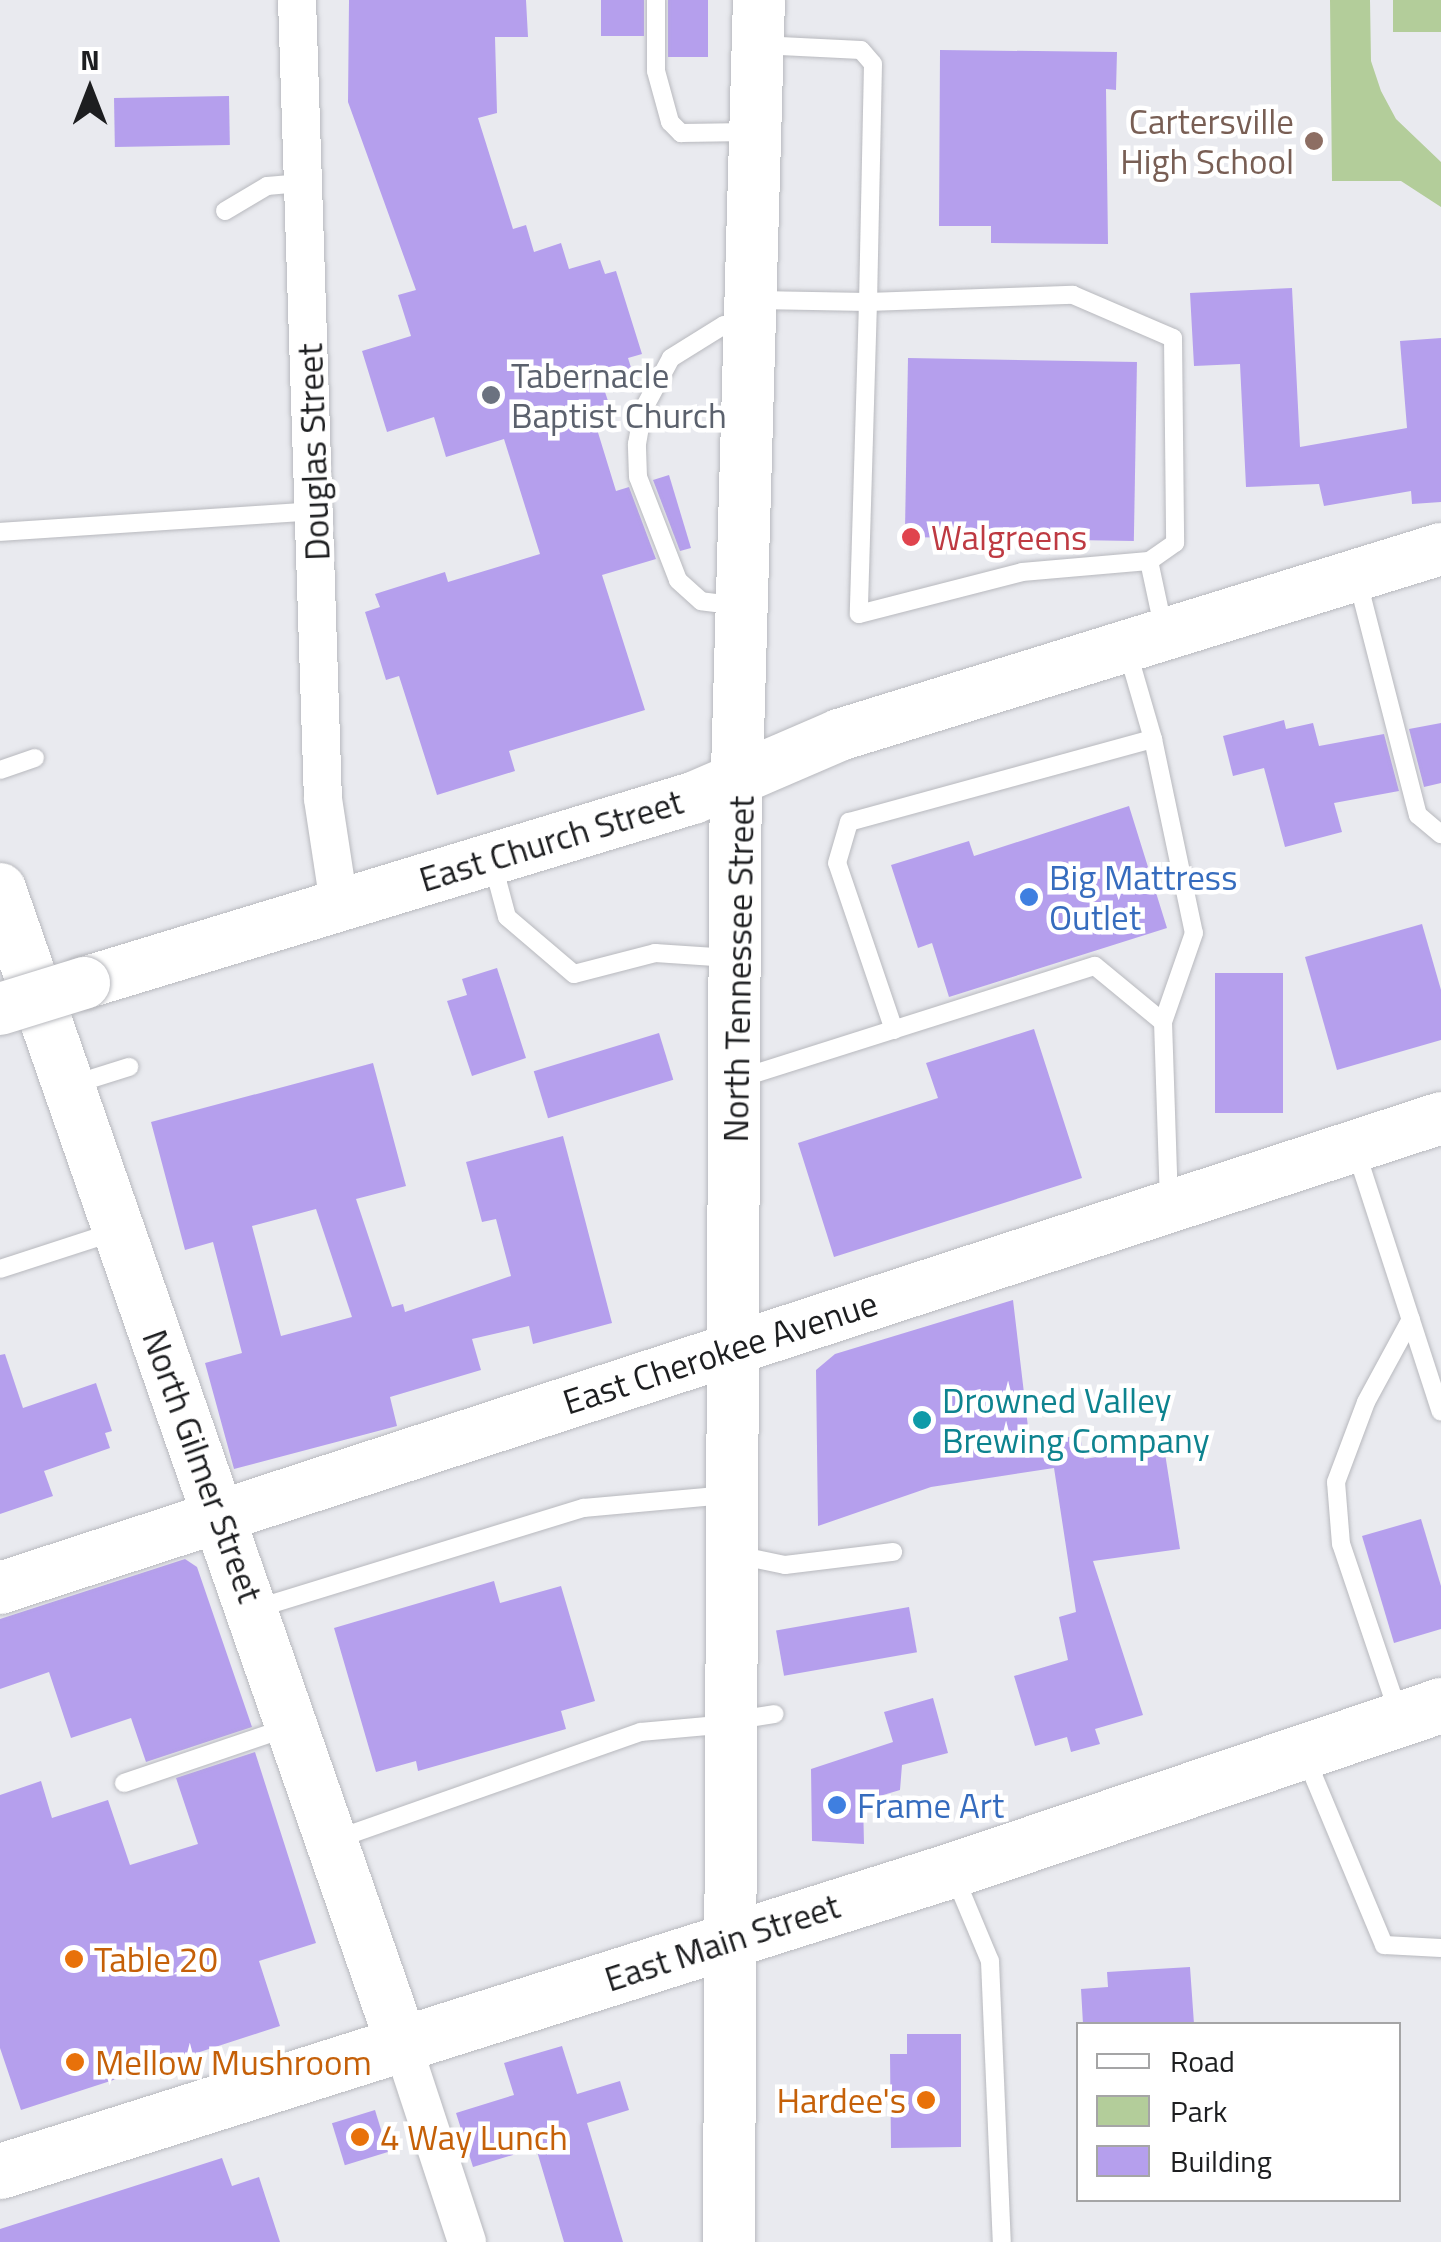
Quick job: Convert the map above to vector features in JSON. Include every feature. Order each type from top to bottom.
[{"type":"main road","name":"North Tennessee Street","points":[[728,2242],[730,1938],[746,1720],[732,1554],[732,1347],[740,606],[758,22]]},
{"type":"main road","name":"East Church Street","points":[[30,995],[693,798],[740,774],[840,735],[1441,549]]},
{"type":"main road","name":"North Gilmer Street","points":[[0,890],[30,995],[69,1086],[222,1514],[402,2044]]},
{"type":"main road","name":"East Cherokee Avenue","points":[[0,1588],[1441,1118]]},
{"type":"main road","name":"East Main Street","points":[[0,2170],[952,1870],[1421,1712]]},
{"type":"street","name":"Douglas Street","points":[[297,0],[323,799],[339,903]]},
{"type":"street","points":[[402,2044],[467,2242]]},
{"type":"lane","points":[[656,0],[656,71],[670,122],[681,134],[755,132]]},
{"type":"lane","points":[[740,606],[701,601],[678,580],[638,477],[637,444],[644,410],[670,358],[751,310],[868,302],[1073,295],[1173,338],[1175,544],[1148,561],[1022,572],[860,614],[868,302],[873,64],[861,50],[758,22]]},
{"type":"lane","points":[[225,211],[267,186],[303,183]]},
{"type":"lane","points":[[0,532],[316,511]]},
{"type":"lane","points":[[1148,561],[1146,641],[1152,739],[1194,933],[1163,1022],[1170,1206]]},
{"type":"lane","points":[[1356,576],[1418,815],[1441,834]]},
{"type":"lane","points":[[894,1030],[837,863],[849,822],[1152,739]]},
{"type":"lane","points":[[0,770],[35,758]]},
{"type":"lane","points":[[492,858],[507,916],[574,974],[655,954],[736,958]]},
{"type":"lane","points":[[736,1079],[1095,966],[1163,1022]]},
{"type":"lane","points":[[69,1086],[129,1067]]},
{"type":"lane","points":[[1354,1146],[1441,1412]]},
{"type":"lane","points":[[0,1268],[119,1230]]},
{"type":"lane","points":[[1410,1318],[1366,1402],[1336,1482],[1341,1544],[1421,1712]]},
{"type":"lane","points":[[255,1609],[584,1508],[732,1494]]},
{"type":"lane","points":[[732,1554],[785,1565],[893,1552]]},
{"type":"lane","points":[[334,1840],[641,1732],[746,1720]]},
{"type":"lane","points":[[124,1783],[294,1725]]},
{"type":"lane","points":[[1303,1751],[1384,1945],[1441,1948]]},
{"type":"lane","points":[[952,1870],[990,1961],[1002,2242]]},
{"type":"green space","points":[[1330,0],[1370,0],[1371,61],[1381,91],[1396,119],[1441,162],[1441,207],[1401,181],[1332,181]]},
{"type":"green space","points":[[1393,0],[1441,0],[1441,32],[1393,32]]},
{"type":"building","name":"Tabernacle Baptist Church","points":[[349,0],[526,0],[528,37],[495,37],[497,113],[478,118],[513,229],[526,225],[534,252],[561,243],[569,269],[600,260],[605,274],[616,271],[642,354],[628,358],[633,374],[602,383],[610,407],[592,413],[616,491],[629,487],[656,559],[602,575],[645,710],[509,751],[515,771],[437,795],[399,676],[386,680],[365,612],[380,607],[375,594],[445,572],[448,582],[540,554],[504,439],[446,457],[434,417],[387,432],[362,351],[411,336],[398,295],[416,290],[348,102]]},
{"type":"building","points":[[601,0],[644,0],[644,36],[601,36]]},
{"type":"building","points":[[668,0],[708,0],[708,57],[668,57]]},
{"type":"building","points":[[940,50],[1117,52],[1116,90],[1106,89],[1108,244],[991,243],[991,226],[939,226]]},
{"type":"building","points":[[229,96],[230,145],[115,147],[114,98]]},
{"type":"building","points":[[1292,288],[1300,447],[1407,428],[1400,341],[1441,338],[1441,502],[1412,504],[1411,491],[1324,506],[1319,484],[1246,487],[1240,364],[1194,366],[1190,293]]},
{"type":"building","points":[[908,358],[1137,362],[1134,541],[905,537]]},
{"type":"building","points":[[669,475],[691,548],[680,551],[653,480]]},
{"type":"building","points":[[1284,720],[1286,729],[1313,723],[1319,746],[1384,734],[1399,791],[1334,803],[1342,832],[1285,847],[1264,768],[1233,776],[1223,736]]},
{"type":"building","points":[[1441,723],[1441,783],[1424,787],[1409,729]]},
{"type":"building","name":"Big Mattress Outlet","points":[[1129,806],[1167,928],[949,997],[932,943],[918,948],[891,865],[969,841],[974,856]]},
{"type":"building","points":[[1422,924],[1441,990],[1441,1040],[1337,1070],[1305,957]]},
{"type":"building","points":[[497,968],[526,1058],[472,1076],[447,1001],[467,995],[462,979]]},
{"type":"building","points":[[1215,973],[1283,973],[1283,1113],[1215,1113]]},
{"type":"building","points":[[1034,1029],[1082,1178],[834,1257],[798,1143],[938,1098],[926,1063]]},
{"type":"building","points":[[659,1033],[673,1080],[548,1118],[534,1071]]},
{"type":"building","points":[[373,1063],[406,1186],[356,1199],[392,1307],[403,1304],[405,1312],[511,1276],[496,1219],[482,1222],[466,1162],[563,1136],[612,1323],[533,1344],[529,1326],[472,1339],[481,1370],[390,1397],[397,1426],[234,1469],[205,1363],[242,1353],[213,1242],[185,1250],[151,1122]],"holes":[[[316,1209],[352,1317],[281,1336],[252,1226]]]},
{"type":"building","points":[[1013,1300],[1030,1444],[1080,1435],[1084,1459],[1164,1447],[1180,1549],[1093,1561],[1143,1715],[1095,1729],[1100,1744],[1071,1752],[1067,1737],[1035,1746],[1014,1676],[1068,1660],[1059,1617],[1076,1612],[1054,1468],[931,1487],[818,1526],[816,1370],[835,1354]]},
{"type":"building","points":[[5,1354],[23,1408],[96,1383],[112,1431],[105,1433],[110,1448],[44,1471],[53,1496],[0,1514],[0,1355]]},
{"type":"building","points":[[1421,1519],[1441,1586],[1441,1629],[1394,1643],[1362,1536]]},
{"type":"building","points":[[185,1559],[197,1567],[252,1727],[146,1762],[131,1718],[71,1738],[49,1672],[0,1689],[0,1619]]},
{"type":"building","points":[[494,1581],[500,1603],[561,1586],[595,1701],[561,1711],[566,1729],[418,1771],[416,1761],[376,1772],[334,1628]]},
{"type":"building","points":[[909,1607],[917,1652],[784,1676],[776,1630]]},
{"type":"building","points":[[933,1698],[948,1753],[902,1765],[900,1790],[863,1801],[864,1844],[812,1841],[811,1769],[893,1742],[884,1712]]},
{"type":"building","points":[[255,1752],[316,1943],[259,1961],[280,2026],[21,2110],[0,2048],[0,1795],[41,1781],[52,1818],[108,1800],[130,1865],[198,1844],[176,1778]]},
{"type":"building","points":[[1190,1967],[1194,2022],[1083,2022],[1081,1989],[1108,1987],[1107,1972]]},
{"type":"building","name":"Hardee's","points":[[907,2034],[961,2034],[961,2147],[891,2148],[890,2054],[907,2054]]},
{"type":"building","points":[[562,2046],[577,2094],[620,2081],[629,2110],[587,2123],[623,2242],[564,2242],[536,2148],[473,2167],[456,2113],[514,2095],[504,2063]]},
{"type":"building","name":"4 Way Lunch","points":[[375,2110],[388,2152],[345,2165],[332,2123]]},
{"type":"building","points":[[222,2158],[232,2186],[259,2177],[280,2242],[0,2242],[0,2229]]},
{"type":"place","name":"Cartersville High School","points":[[1314,141]]},
{"type":"place","name":"Tabernacle Baptist Church","points":[[491,395]]},
{"type":"place","name":"Walgreens","points":[[911,537]]},
{"type":"place","name":"Big Mattress Outlet","points":[[1029,897]]},
{"type":"place","name":"Drowned Valley Brewing Company","points":[[922,1420]]},
{"type":"place","name":"Frame Art","points":[[837,1805]]},
{"type":"place","name":"Table 20","points":[[74,1959]]},
{"type":"place","name":"Mellow Mushroom","points":[[75,2062]]},
{"type":"place","name":"Hardee's","points":[[926,2100]]},
{"type":"place","name":"4 Way Lunch","points":[[360,2137]]}]
